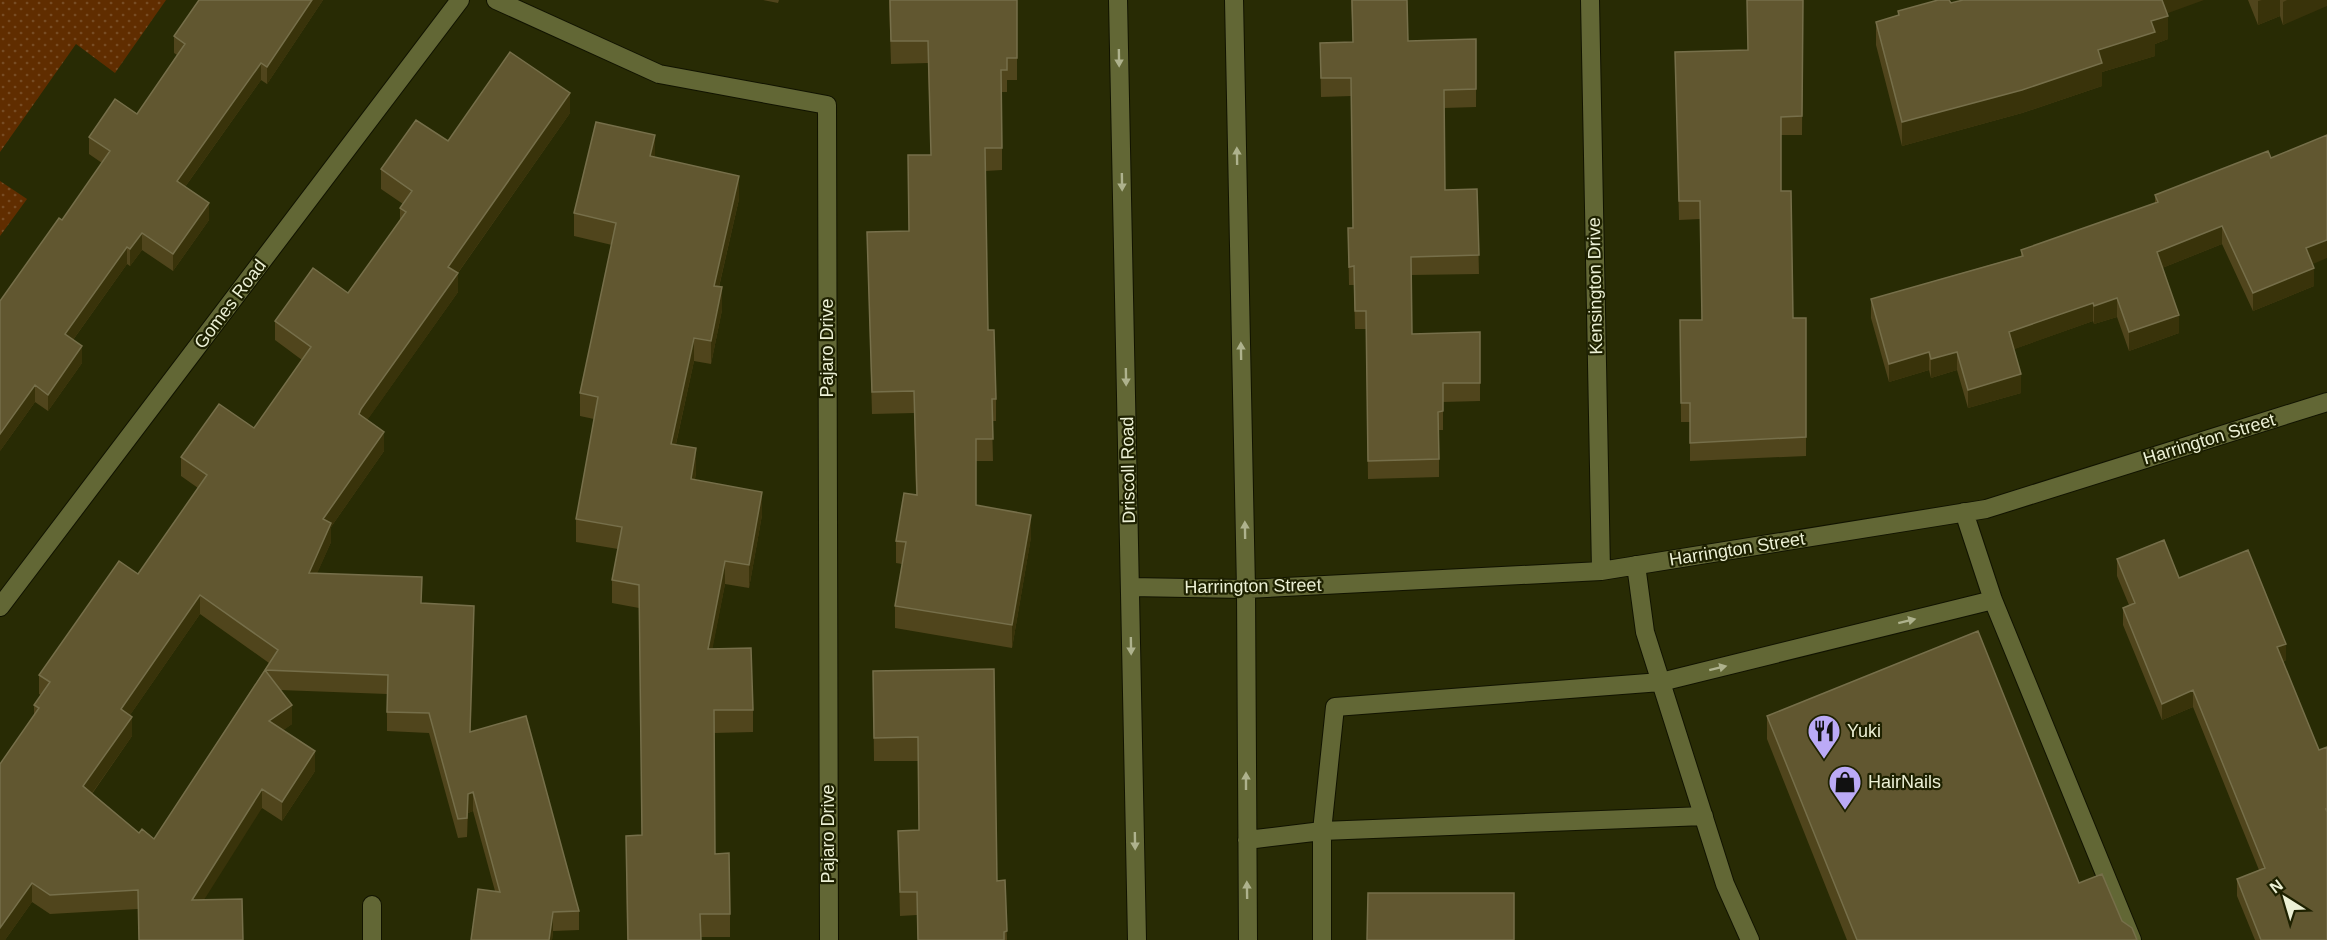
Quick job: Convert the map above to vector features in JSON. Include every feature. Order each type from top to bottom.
[{"type":"street","name":"Gomes Road","points":[[0,607],[460,0]]},
{"type":"street","name":"Pajaro Drive","points":[[496,0],[659,74],[827,105],[829,940]]},
{"type":"street","name":"Driscoll Road","points":[[1118,0],[1137,940]]},
{"type":"street","points":[[1233,0],[1246,589],[1248,940]]},
{"type":"street","name":"Kensington Drive","points":[[1590,0],[1601,571]]},
{"type":"street","name":"Harrington Street","points":[[1130,587],[1246,589],[1601,571],[1986,509],[2327,402]]},
{"type":"street","points":[[1964,512],[1993,600],[2132,940]]},
{"type":"street","points":[[1636,565],[1645,632],[1725,884],[1750,940]]},
{"type":"street","points":[[1322,940],[1322,831],[1335,707],[1661,682],[1993,600]]},
{"type":"street","points":[[1247,840],[1322,831],[1704,816]]},
{"type":"street","points":[[372,905],[372,940]]},
{"type":"shaded area","points":[[0,0],[166,0],[115,73],[76,44],[0,152]]},
{"type":"shaded area","points":[[0,181],[27,199],[0,236]]},
{"type":"building","points":[[199,0],[312,0],[267,67],[261,63],[177,181],[209,203],[173,254],[142,233],[130,249],[127,247],[65,334],[82,346],[48,395],[35,385],[0,434],[0,301],[59,218],[62,220],[110,151],[89,137],[115,99],[137,114],[185,44],[174,36]]},
{"type":"building","points":[[890,0],[1017,0],[1017,58],[1007,58],[1007,70],[1001,70],[1002,148],[985,148],[988,330],[994,330],[996,399],[992,399],[993,439],[976,439],[976,505],[1031,515],[1012,625],[895,606],[906,542],[896,541],[904,493],[917,495],[914,391],[872,392],[867,232],[909,231],[908,155],[931,155],[928,41],[891,41]]},
{"type":"building","points":[[1352,0],[1407,0],[1408,41],[1476,39],[1476,89],[1444,90],[1445,190],[1477,189],[1479,255],[1411,257],[1412,334],[1480,332],[1480,383],[1443,383],[1443,411],[1438,412],[1439,459],[1368,461],[1366,311],[1355,311],[1354,266],[1349,267],[1348,228],[1353,228],[1351,78],[1321,78],[1320,43],[1353,42]]},
{"type":"building","points":[[1747,0],[1803,0],[1802,116],[1781,117],[1781,191],[1791,191],[1793,318],[1806,318],[1806,437],[1690,443],[1690,403],[1681,403],[1680,320],[1702,320],[1700,201],[1679,201],[1675,52],[1748,50]]},
{"type":"building","points":[[1938,0],[1949,0],[1951,3],[1963,0],[2162,0],[2168,16],[2151,21],[2155,32],[2098,50],[2102,63],[2022,90],[1902,122],[1876,22],[1899,15],[1898,11]]},
{"type":"building","points":[[510,52],[570,93],[448,267],[458,273],[361,409],[359,414],[384,432],[323,519],[331,523],[309,573],[422,577],[421,603],[474,606],[470,732],[526,716],[579,911],[553,912],[549,940],[471,940],[478,889],[500,892],[473,792],[468,794],[467,818],[458,819],[429,713],[387,712],[388,675],[265,670],[292,705],[269,721],[315,751],[282,802],[262,789],[192,900],[242,899],[243,940],[139,940],[138,890],[50,895],[32,883],[0,928],[0,764],[39,708],[34,705],[50,682],[39,675],[119,561],[138,574],[207,475],[181,457],[219,404],[254,428],[311,347],[275,321],[313,268],[348,293],[406,212],[400,208],[412,191],[381,169],[416,120],[448,141]],"holes":[[[200,595],[278,650],[154,839],[142,829],[139,833],[83,786],[132,717],[121,709]]]},
{"type":"building","points":[[596,122],[655,135],[650,156],[739,176],[714,286],[722,287],[711,341],[694,338],[671,444],[696,448],[691,479],[762,492],[749,565],[725,561],[708,649],[751,648],[753,710],[714,710],[715,854],[729,853],[730,914],[700,914],[701,940],[628,940],[626,836],[642,835],[639,585],[612,580],[622,527],[576,519],[598,397],[580,393],[616,223],[574,213]]},
{"type":"building","points":[[2327,135],[2327,240],[2306,248],[2314,268],[2253,293],[2222,226],[2157,252],[2179,315],[2129,332],[2117,298],[2094,306],[2093,303],[2009,332],[2021,374],[1968,390],[1957,352],[1931,359],[1929,352],[1889,364],[1871,299],[2023,256],[2021,250],[2158,202],[2155,195],[2268,151],[2271,158]]},
{"type":"building","points":[[2164,540],[2179,578],[2248,550],[2286,644],[2277,647],[2319,750],[2327,747],[2327,940],[2261,940],[2237,879],[2265,868],[2193,690],[2162,704],[2123,608],[2135,603],[2117,559]]},
{"type":"building","points":[[1978,631],[2079,883],[2102,874],[2122,921],[2132,928],[2137,940],[1857,940],[1767,716]]},
{"type":"building","points":[[994,669],[997,881],[1005,880],[1007,931],[1004,932],[1004,940],[918,940],[917,892],[900,892],[898,831],[919,830],[918,737],[874,738],[873,671]]},
{"type":"building","points":[[1368,893],[1514,893],[1514,940],[1367,940]]},
{"type":"place","name":"Yuki","points":[[1824,760]]},
{"type":"place","name":"HairNails","points":[[1845,811]]}]
